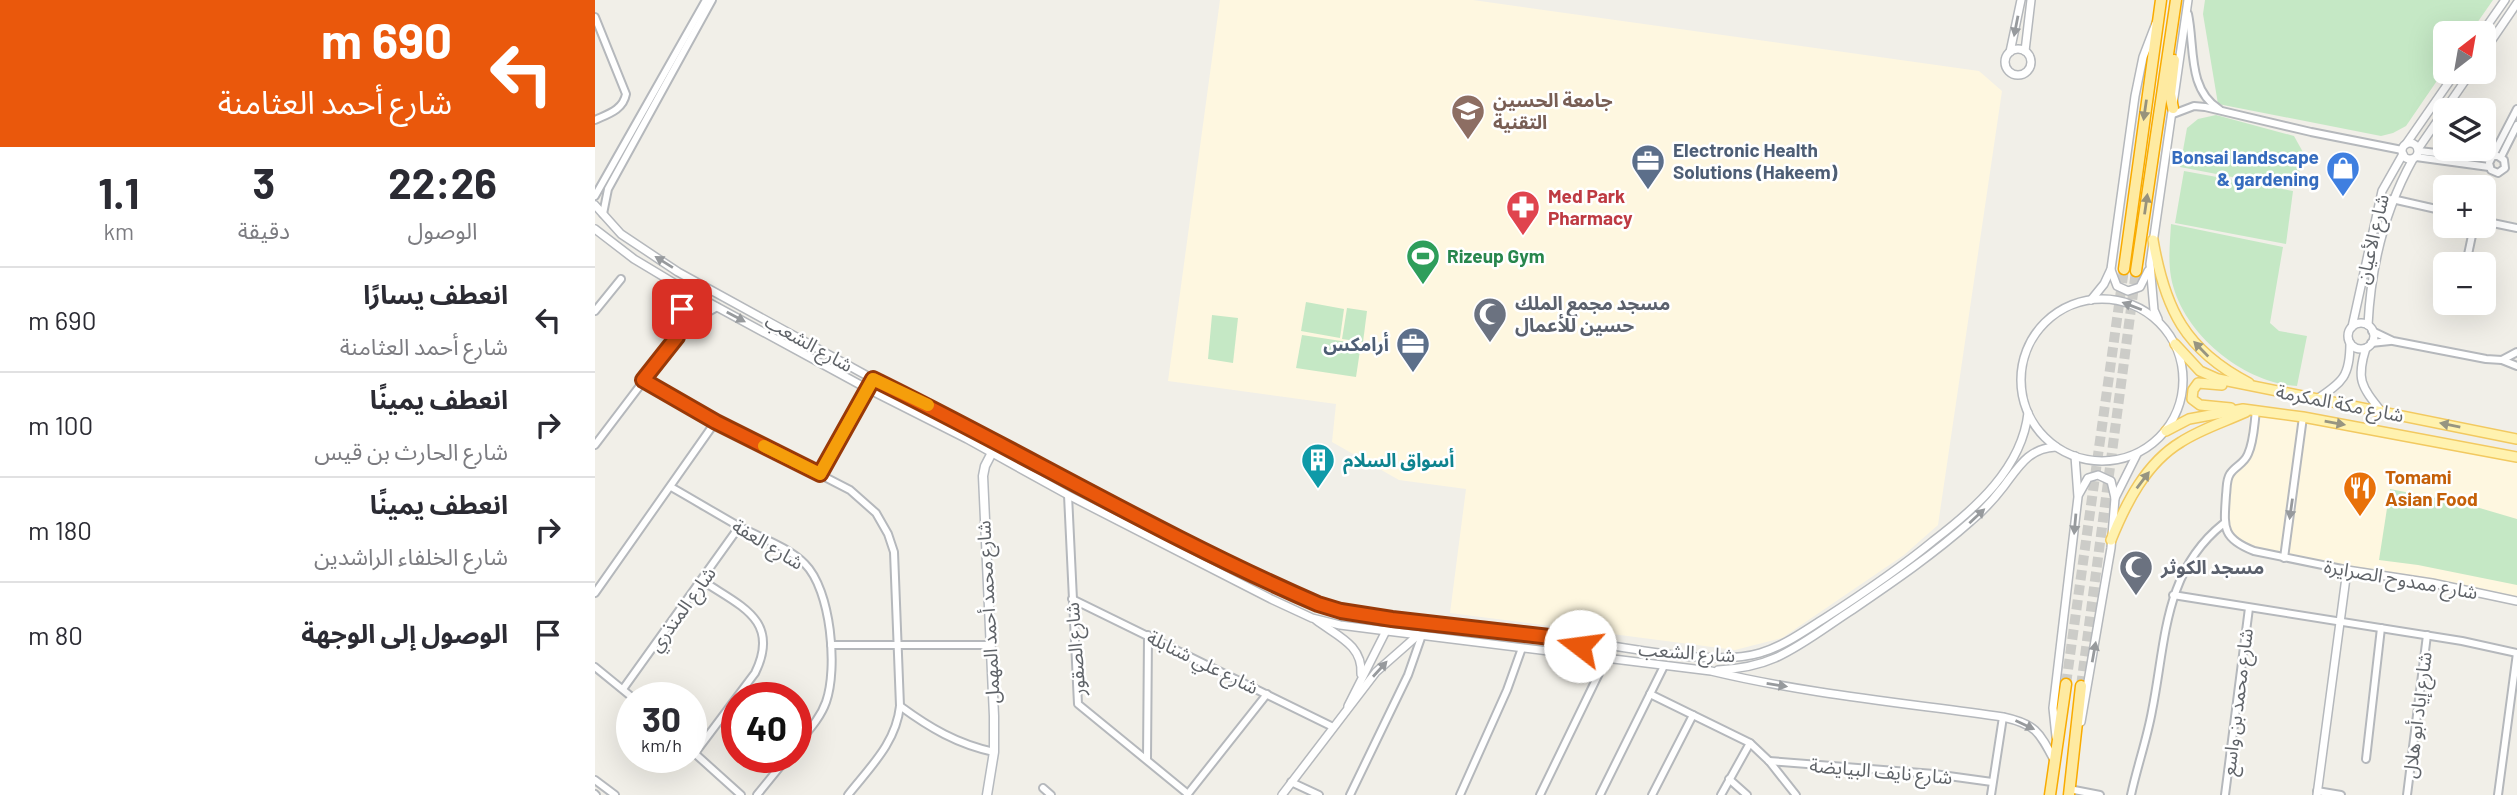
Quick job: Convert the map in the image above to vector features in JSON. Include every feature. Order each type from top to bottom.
[{"type":"highway","points":[[2124,269],[2161,0]]},
{"type":"highway","points":[[2136,271],[2176,0]]},
{"type":"highway","points":[[2173,111],[2170,94],[2176,34],[2174,15]]},
{"type":"highway","points":[[2050,795],[2066,684]]},
{"type":"highway","points":[[2069,792],[2081,686]]},
{"type":"main road","points":[[2153,240],[2162,282],[2171,307],[2185,330],[2199,349],[2217,364],[2257,387]]},
{"type":"main road","name":"شارع مكة المكرمة","points":[[2175,344],[2189,362],[2207,376],[2517,439]]},
{"type":"main road","points":[[2250,410],[2196,403],[2192,399],[2194,386],[2205,382],[2287,394]]},
{"type":"main road","points":[[2111,540],[2139,485],[2171,448],[2193,435],[2250,410]]},
{"type":"main road","name":"شارع مكة المكرمة","points":[[2166,431],[2189,419],[2250,410],[2517,457]]},
{"type":"main road","name":"شارع محمد أحمد المهمل","points":[[982,795],[987,791],[993,752],[982,485],[985,467],[998,441]]},
{"type":"street","points":[[595,196],[706,0]]},
{"type":"street","points":[[603,216],[603,202],[608,189],[712,0]]},
{"type":"street","points":[[2010,51],[2025,51],[2031,57],[2031,65],[2026,72],[2019,75],[2011,73],[2006,66],[2021,0]]},
{"type":"street","points":[[2025,51],[2031,0]]},
{"type":"street","points":[[2111,269],[2117,286],[2128,291],[2135,290],[2144,283],[2150,264],[2188,0]]},
{"type":"street","points":[[2490,21],[2505,0]]},
{"type":"street","points":[[2496,34],[2517,3]]},
{"type":"street","points":[[2187,9],[2198,86],[2211,103],[2224,111]]},
{"type":"street","points":[[595,17],[626,94],[619,108],[595,120]]},
{"type":"street","points":[[2091,300],[2105,284],[2111,269],[2135,96],[2143,57],[2157,20]]},
{"type":"street","name":"شارع الأعيان","points":[[2352,327],[2382,191],[2404,149],[2448,84]]},
{"type":"street","name":"شارع الأعيان","points":[[2370,328],[2369,293],[2392,199],[2416,154],[2463,84]]},
{"type":"street","points":[[2173,111],[2194,106],[2299,130],[2404,149],[2413,144],[2416,154]]},
{"type":"street","points":[[2496,156],[2517,109]]},
{"type":"street","points":[[2496,157],[2517,125]]},
{"type":"street","points":[[2404,149],[2407,159],[2416,154],[2433,155]]},
{"type":"street","points":[[2392,199],[2433,209]]},
{"type":"street","name":"شارع الشعب","points":[[595,205],[621,234],[678,272],[873,379],[998,441],[1184,541],[1295,594],[1341,611],[1392,619],[1576,640],[1638,650],[1730,658],[1760,654],[1788,642],[1882,581],[1959,520],[2011,463],[2021,444],[2028,413]]},
{"type":"street","points":[[2496,224],[2517,228]]},
{"type":"street","name":"شارع الشعب","points":[[595,229],[634,259],[868,389],[1068,495],[1313,618],[1340,625],[1711,671],[1793,688],[2003,717],[2032,726],[2039,732],[2054,760]]},
{"type":"street","points":[[2150,264],[2154,310],[2159,323]]},
{"type":"street","points":[[595,311],[621,279]]},
{"type":"street","points":[[2074,742],[2081,725],[2116,498],[2137,454],[2145,450],[2166,431],[2177,411],[2183,389],[2181,359],[2175,344],[2159,323],[2139,308],[2116,300],[2091,300],[2074,304],[2056,314],[2033,338],[2028,348],[2022,372],[2023,396],[2028,413],[2042,434],[2056,447],[2075,456],[2111,461],[2145,450]]},
{"type":"street","points":[[677,337],[682,316],[681,303]]},
{"type":"street","points":[[595,445],[689,323],[717,307]]},
{"type":"street","points":[[2318,399],[2339,384],[2344,377],[2350,358],[2348,335],[2352,327],[2359,323],[2393,341],[2502,360],[2517,366]]},
{"type":"street","points":[[2370,328],[2369,345],[2360,369],[2360,380],[2381,411]]},
{"type":"street","points":[[2350,344],[2357,348],[2393,341]]},
{"type":"street","points":[[2502,360],[2517,352]]},
{"type":"street","points":[[820,474],[873,379]]},
{"type":"street","points":[[643,380],[716,422],[820,474],[866,502],[888,534],[897,574],[900,706],[896,731],[886,748],[848,795]]},
{"type":"street","points":[[2131,795],[2153,710],[2173,595],[2199,549],[2223,524],[2227,479],[2249,453],[2250,410]]},
{"type":"street","points":[[2284,558],[2303,418]]},
{"type":"street","points":[[595,593],[716,422]]},
{"type":"street","name":"شارع الشعب","points":[[1711,671],[1744,668],[1776,657],[1838,619],[1908,571],[1968,524],[1994,498],[2019,464],[2031,453],[2045,447],[2056,447]]},
{"type":"street","points":[[2057,740],[2053,708],[2078,497],[2075,456]]},
{"type":"street","points":[[2078,497],[2088,478],[2098,475],[2112,481],[2116,498]]},
{"type":"street","name":"شارع العفة","points":[[671,487],[803,562],[814,574],[823,597],[831,645],[826,701],[812,725]]},
{"type":"street","name":"شارع الصقور","points":[[1068,495],[1078,705],[1188,794]]},
{"type":"street","name":"شارع ممدوح الصرايرة","points":[[2223,524],[2227,534],[2243,547],[2284,558],[2432,583],[2517,601]]},
{"type":"street","name":"شارع المنذري","points":[[628,682],[703,581],[739,527]]},
{"type":"street","points":[[2341,795],[2317,793],[2347,570]]},
{"type":"street","points":[[703,581],[750,614],[760,625],[764,642],[755,673],[707,734]]},
{"type":"street","points":[[2173,595],[2427,635],[2517,653],[2498,795]]},
{"type":"street","name":"شارع علي شنابلة","points":[[1072,599],[1333,727]]},
{"type":"street","name":"شارع محمد بن واسع","points":[[2225,795],[2249,608]]},
{"type":"street","points":[[1313,618],[1356,650],[1361,658],[1360,679]]},
{"type":"street","points":[[1348,708],[1392,619]]},
{"type":"street","points":[[2366,759],[2381,628]]},
{"type":"street","points":[[1147,759],[1148,635]]},
{"type":"street","points":[[1282,795],[1385,662],[1420,635]]},
{"type":"street","points":[[1350,795],[1408,675],[1420,635]]},
{"type":"street","name":"شارع إياد أبو هلال","points":[[2407,795],[2427,635]]},
{"type":"street","points":[[1573,654],[1580,648],[1576,640]]},
{"type":"street","points":[[831,645],[990,645]]},
{"type":"street","points":[[1460,795],[1507,690],[1522,648]]},
{"type":"street","points":[[1540,795],[1606,659]]},
{"type":"street","points":[[1600,795],[1664,666]]},
{"type":"street","points":[[595,667],[616,684]]},
{"type":"street","points":[[1188,794],[1267,694]]},
{"type":"street","points":[[1650,694],[1750,743],[1769,761],[1796,795]]},
{"type":"street","points":[[900,706],[931,728],[956,741],[993,752]]},
{"type":"street","points":[[1652,795],[1693,715]]},
{"type":"street","points":[[1991,795],[2003,717]]},
{"type":"street","points":[[1721,795],[1750,743]]},
{"type":"street","name":"شارع نايف البيايضة","points":[[1769,761],[1934,774],[1992,782]]},
{"type":"street","points":[[707,765],[741,795]]},
{"type":"street","points":[[757,795],[775,773]]},
{"type":"street","points":[[1729,779],[1747,795]]},
{"type":"street","points":[[595,780],[615,795]]},
{"type":"street","points":[[1291,782],[1319,795]]},
{"type":"street","points":[[1043,788],[1051,795]]},
{"type":"street","points":[[2069,792],[2100,795]]},
{"type":"shaded area","points":[[1220,0],[1473,0],[1979,71],[2002,91],[1938,525],[1904,555],[1782,638],[1735,650],[1450,613],[1466,489],[1399,480],[1332,442],[1336,404],[1168,381]]},
{"type":"shaded area","points":[[2250,412],[2517,457],[2517,601],[2254,551],[2227,534],[2229,470],[2241,460],[2247,444]]},
{"type":"green space","points":[[2205,0],[2493,0],[2478,21],[2433,21],[2435,84],[2406,126],[2381,136],[2218,104],[2203,14]]},
{"type":"green space","points":[[2216,115],[2294,136],[2304,154],[2295,189],[2180,167],[2187,128],[2198,119]]},
{"type":"green space","points":[[2184,171],[2293,191],[2286,244],[2175,223]]},
{"type":"green space","points":[[2171,224],[2283,247],[2270,323],[2279,331],[2307,336],[2297,386],[2276,383],[2236,365],[2217,351],[2187,317],[2177,298],[2171,277]]},
{"type":"green space","points":[[1306,302],[1344,309],[1340,338],[1301,331]]},
{"type":"green space","points":[[1347,308],[1367,311],[1363,342],[1342,339]]},
{"type":"green space","points":[[1212,315],[1238,318],[1233,363],[1208,359]]},
{"type":"green space","points":[[1302,335],[1361,344],[1356,377],[1296,368]]},
{"type":"green space","points":[[2390,489],[2466,504],[2517,519],[2517,585],[2379,560]]},
{"type":"tunnel","points":[[2066,684],[2124,269]]},
{"type":"tunnel","points":[[2081,686],[2136,271]]},
{"type":"slow traffic","points":[[764,446],[820,474],[873,379],[928,405]]},
{"type":"place","name":"جامعة الحسين التقنية","points":[[1468,141]]},
{"type":"place","name":"Electronic Health Solutions (Hakeem)","points":[[1648,191]]},
{"type":"place","name":"Bonsai landscape & gardening","points":[[2343,198]]},
{"type":"place","name":"Med Park Pharmacy","points":[[1523,237]]},
{"type":"place","name":"Rizeup Gym","points":[[1423,286]]},
{"type":"place","name":"مسجد مجمع الملك حسين للأعمال","points":[[1490,344]]},
{"type":"place","name":"أرامكس","points":[[1413,374]]},
{"type":"place","name":"أسواق السلام","points":[[1318,490]]},
{"type":"place","name":"Tomami Asian Food","points":[[2360,518]]},
{"type":"place","name":"مسجد الكوثر","points":[[2136,597]]},
{"type":"route","points":[[682,309],[677,337],[643,380],[716,422],[820,474],[873,379],[998,441],[1184,541],[1318,604],[1341,611],[1392,619],[1576,640],[1580,646]]}]
